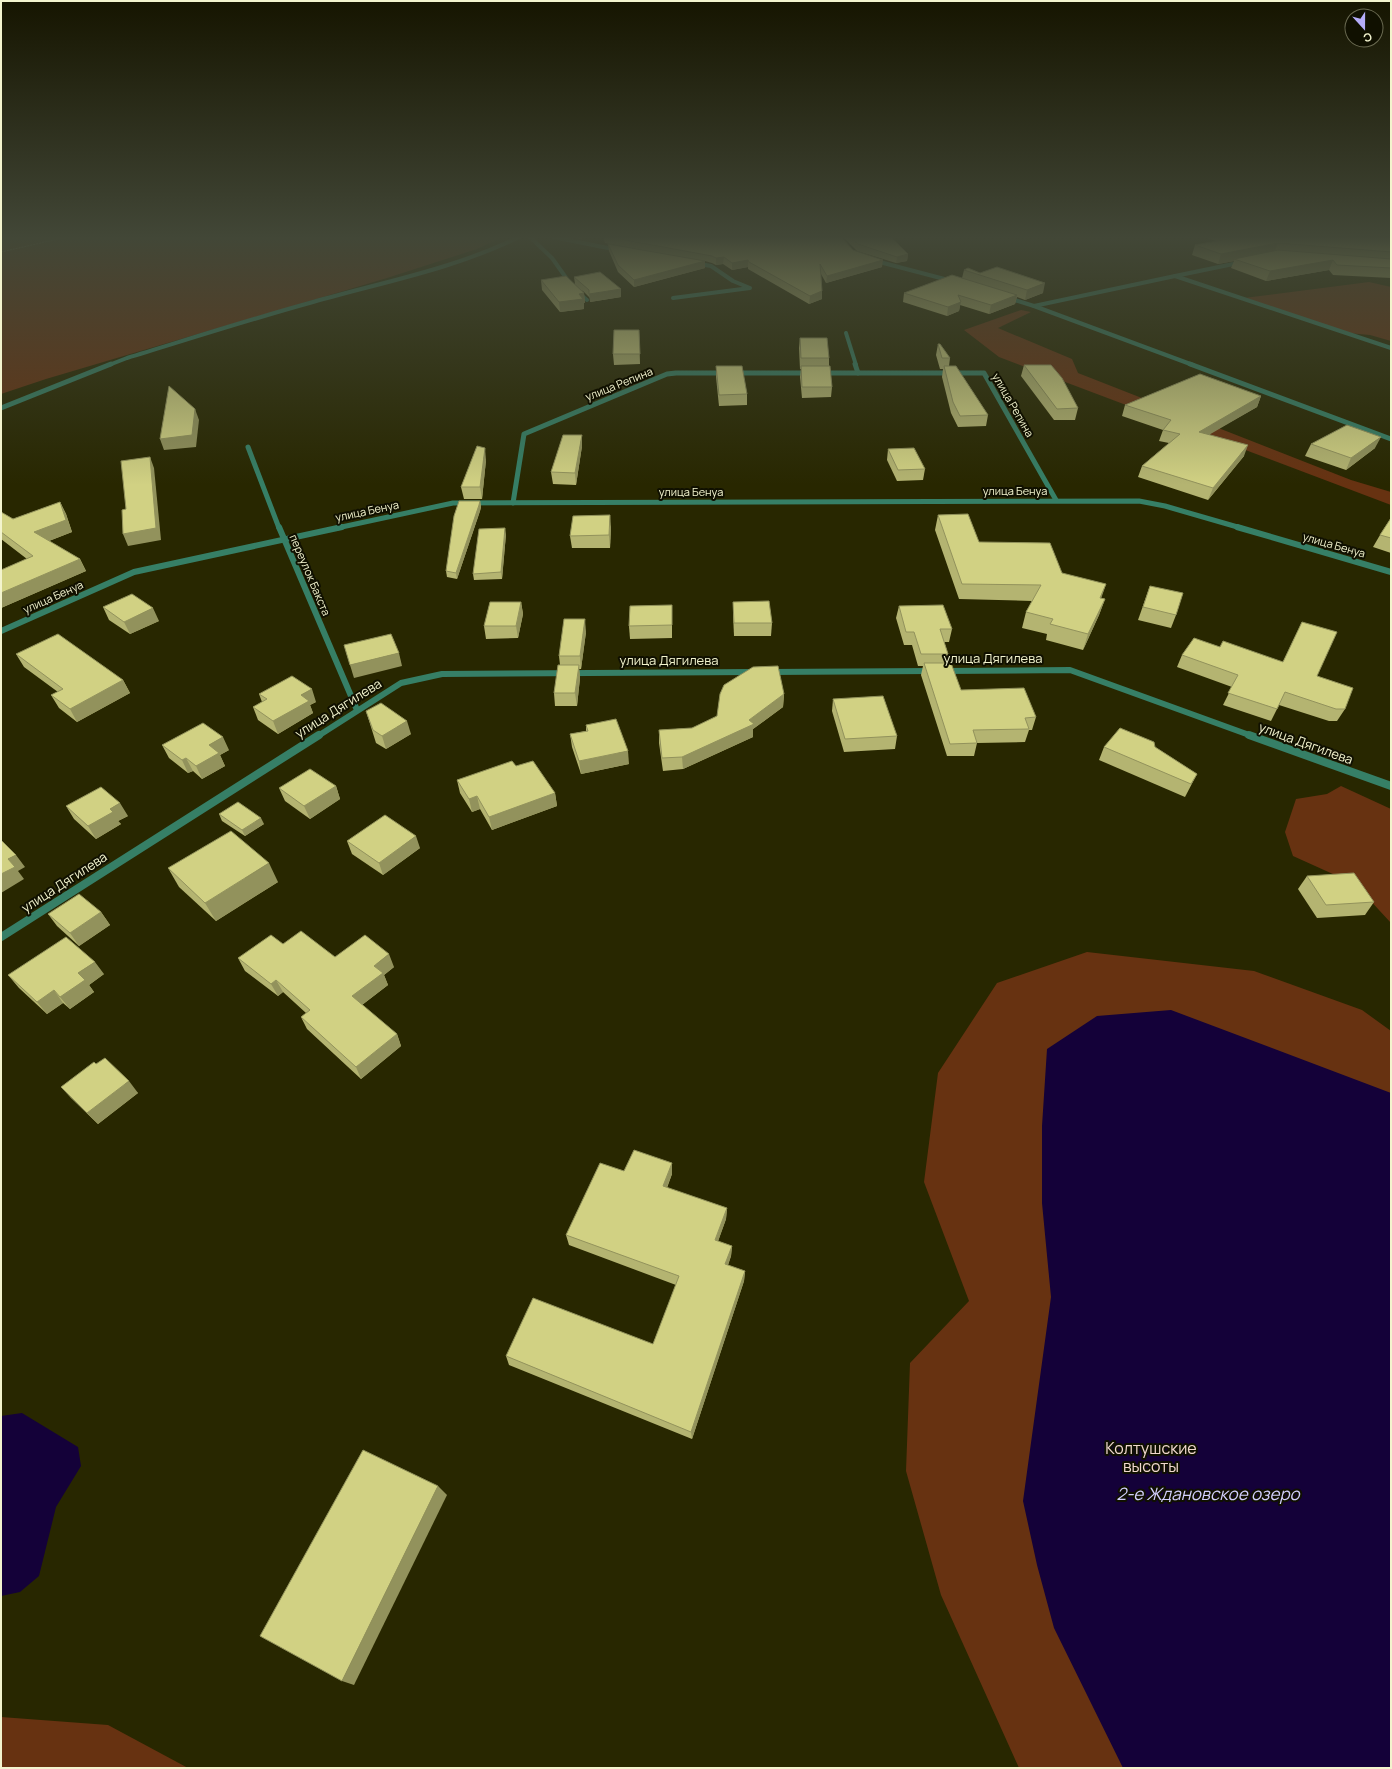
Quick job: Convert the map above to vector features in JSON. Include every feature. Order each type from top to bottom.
[{"type":"street","points":[[1,408],[127,358],[255,320]]},
{"type":"street","points":[[1070,320],[1391,439]]},
{"type":"street","points":[[1306,320],[1391,348]]},
{"type":"street","points":[[846,333],[858,373]]},
{"type":"street","name":"улица Репина","points":[[513,503],[524,434],[530,430],[667,374],[984,373],[1056,500]]},
{"type":"street","name":"переулок Бакста","points":[[248,447],[284,540],[357,710]]},
{"type":"street","name":"улица Бенуа","points":[[1,632],[134,572],[453,503],[1056,500],[1139,501],[1165,506],[1391,572]]},
{"type":"street","name":"улица Дягилева","points":[[1,937],[401,683],[442,674],[1070,670],[1391,786]]},
{"type":"green space","points":[[1,320],[247,320],[46,379],[1,394]]},
{"type":"green space","points":[[994,320],[1015,320],[998,328],[1072,359],[1078,373],[1351,480],[1391,492],[1391,505],[999,357],[964,330]]},
{"type":"green space","points":[[1308,320],[1391,320],[1391,341],[1370,335],[1348,333]]},
{"type":"green space","points":[[1341,786],[1391,809],[1391,923],[1355,884],[1293,856],[1285,832],[1296,799],[1327,794]]},
{"type":"green space","name":"2-е Ждановское озеро","points":[[1087,952],[1254,971],[1362,1010],[1391,1031],[1391,1768],[1019,1768],[941,1595],[906,1471],[910,1363],[969,1301],[924,1182],[938,1073],[997,983]]},
{"type":"green space","points":[[1,1717],[108,1725],[188,1768],[1,1768]]},
{"type":"water","name":"2-е Ждановское озеро","points":[[1171,1010],[1391,1093],[1391,1768],[1123,1768],[1054,1628],[1037,1565],[1023,1501],[1051,1297],[1042,1203],[1042,1126],[1047,1049],[1097,1016]]},
{"type":"water","points":[[22,1413],[78,1447],[81,1466],[56,1507],[39,1576],[20,1592],[1,1596],[1,1416]]},
{"type":"building","points":[[614,330],[639,330],[640,354],[613,354]]},
{"type":"building","points":[[800,338],[827,338],[829,358],[801,358]]},
{"type":"building","points":[[938,344],[940,344],[950,358],[942,358]]},
{"type":"building","points":[[1024,365],[1051,365],[1062,378],[1078,408],[1057,409]]},
{"type":"building","points":[[716,366],[742,366],[747,394],[719,395]]},
{"type":"building","points":[[801,366],[830,366],[832,387],[802,387]]},
{"type":"building","points":[[944,366],[956,366],[988,415],[960,416],[953,402]]},
{"type":"building","points":[[1200,374],[1261,396],[1199,432],[1248,445],[1213,488],[1142,466],[1180,434],[1163,430],[1171,420],[1125,405]]},
{"type":"building","points":[[169,386],[195,409],[192,435],[160,439]]},
{"type":"building","points":[[1347,425],[1381,437],[1351,458],[1311,444]]},
{"type":"building","points":[[563,435],[582,435],[575,473],[551,472]]},
{"type":"building","points":[[477,446],[485,448],[480,487],[461,487]]},
{"type":"building","points":[[914,448],[925,469],[898,470],[888,449]]},
{"type":"building","points":[[150,457],[156,528],[123,534],[122,510],[126,509],[121,461]]},
{"type":"building","points":[[459,501],[480,501],[456,573],[446,571],[454,516]]},
{"type":"building","points":[[60,502],[66,520],[34,532],[80,559],[1,593],[1,570],[33,556],[1,532],[1,512],[13,519]]},
{"type":"building","points":[[968,514],[979,542],[1050,543],[1062,573],[1106,584],[1100,598],[1105,599],[1088,634],[1050,624],[1053,619],[1026,612],[1041,585],[962,584],[938,515]]},
{"type":"building","points":[[610,515],[609,535],[570,536],[573,516]]},
{"type":"building","points":[[1391,518],[1391,538],[1380,535]]},
{"type":"building","points":[[505,528],[501,572],[473,574],[479,529]]},
{"type":"building","points":[[1150,586],[1183,593],[1176,615],[1143,607]]},
{"type":"building","points":[[132,594],[153,608],[124,622],[103,607]]},
{"type":"building","points":[[769,601],[772,623],[734,623],[733,602]]},
{"type":"building","points":[[490,602],[521,602],[516,626],[484,626]]},
{"type":"building","points":[[672,605],[672,625],[629,626],[630,606]]},
{"type":"building","points":[[943,605],[952,629],[940,629],[948,654],[921,654],[914,632],[906,632],[899,606]]},
{"type":"building","points":[[564,619],[585,619],[580,656],[559,656]]},
{"type":"building","points":[[1302,622],[1337,632],[1317,676],[1353,688],[1345,709],[1336,709],[1285,692],[1277,709],[1228,693],[1238,675],[1182,655],[1194,638],[1220,647],[1223,641],[1283,662]]},
{"type":"building","points":[[58,634],[123,680],[70,709],[51,695],[63,689],[16,654]]},
{"type":"building","points":[[391,634],[399,653],[350,665],[344,645]]},
{"type":"building","points":[[924,663],[951,663],[961,690],[1024,688],[1036,717],[1025,718],[1029,729],[973,730],[977,743],[950,744]]},
{"type":"building","points":[[558,665],[579,665],[575,693],[554,693]]},
{"type":"building","points":[[778,666],[784,694],[749,720],[754,724],[682,757],[662,758],[659,730],[692,728],[717,716],[720,694],[724,685],[753,667]]},
{"type":"building","points":[[292,676],[312,689],[301,695],[309,701],[273,721],[253,707],[267,699],[259,694]]},
{"type":"building","points":[[883,696],[897,736],[845,739],[833,699]]},
{"type":"building","points":[[381,703],[407,721],[382,736],[373,730],[366,711]]},
{"type":"building","points":[[616,719],[628,751],[579,761],[570,734],[588,731],[586,725]]},
{"type":"building","points":[[203,723],[223,737],[209,745],[219,753],[196,766],[186,758],[182,760],[162,745]]},
{"type":"building","points":[[1120,728],[1154,742],[1155,747],[1197,774],[1191,784],[1104,747]]},
{"type":"building","points":[[512,761],[516,766],[533,761],[555,793],[489,817],[477,796],[469,799],[457,780]]},
{"type":"building","points":[[310,769],[336,786],[304,806],[279,788]]},
{"type":"building","points":[[101,787],[120,803],[110,809],[113,812],[88,826],[66,806]]},
{"type":"building","points":[[238,802],[261,818],[242,830],[219,814]]},
{"type":"building","points":[[385,815],[416,836],[379,863],[347,841]]},
{"type":"building","points":[[231,831],[269,863],[205,903],[168,868]]},
{"type":"building","points":[[1,840],[16,855],[8,859],[15,867],[1,874]]},
{"type":"building","points":[[1354,873],[1374,902],[1326,905],[1307,876]]},
{"type":"building","points":[[79,894],[101,912],[70,933],[48,914]]},
{"type":"building","points":[[301,931],[335,957],[365,935],[389,954],[374,966],[383,973],[352,996],[397,1034],[356,1067],[301,1017],[310,1010],[276,980],[271,984],[238,958],[271,935],[283,944]]},
{"type":"building","points":[[66,937],[95,962],[78,973],[85,980],[60,997],[54,990],[37,1002],[8,975]]},
{"type":"building","points":[[105,1058],[129,1081],[87,1113],[61,1087],[94,1062],[96,1064]]},
{"type":"building","points":[[634,1150],[672,1163],[663,1186],[727,1208],[715,1240],[732,1246],[725,1264],[745,1271],[691,1432],[506,1356],[533,1298],[653,1344],[679,1276],[566,1235],[600,1163],[624,1171]]},
{"type":"building","points":[[363,1450],[438,1486],[342,1681],[260,1636]]},
{"type":"park label","name":"Колтушские высоты","points":[[1151,1457]]}]
